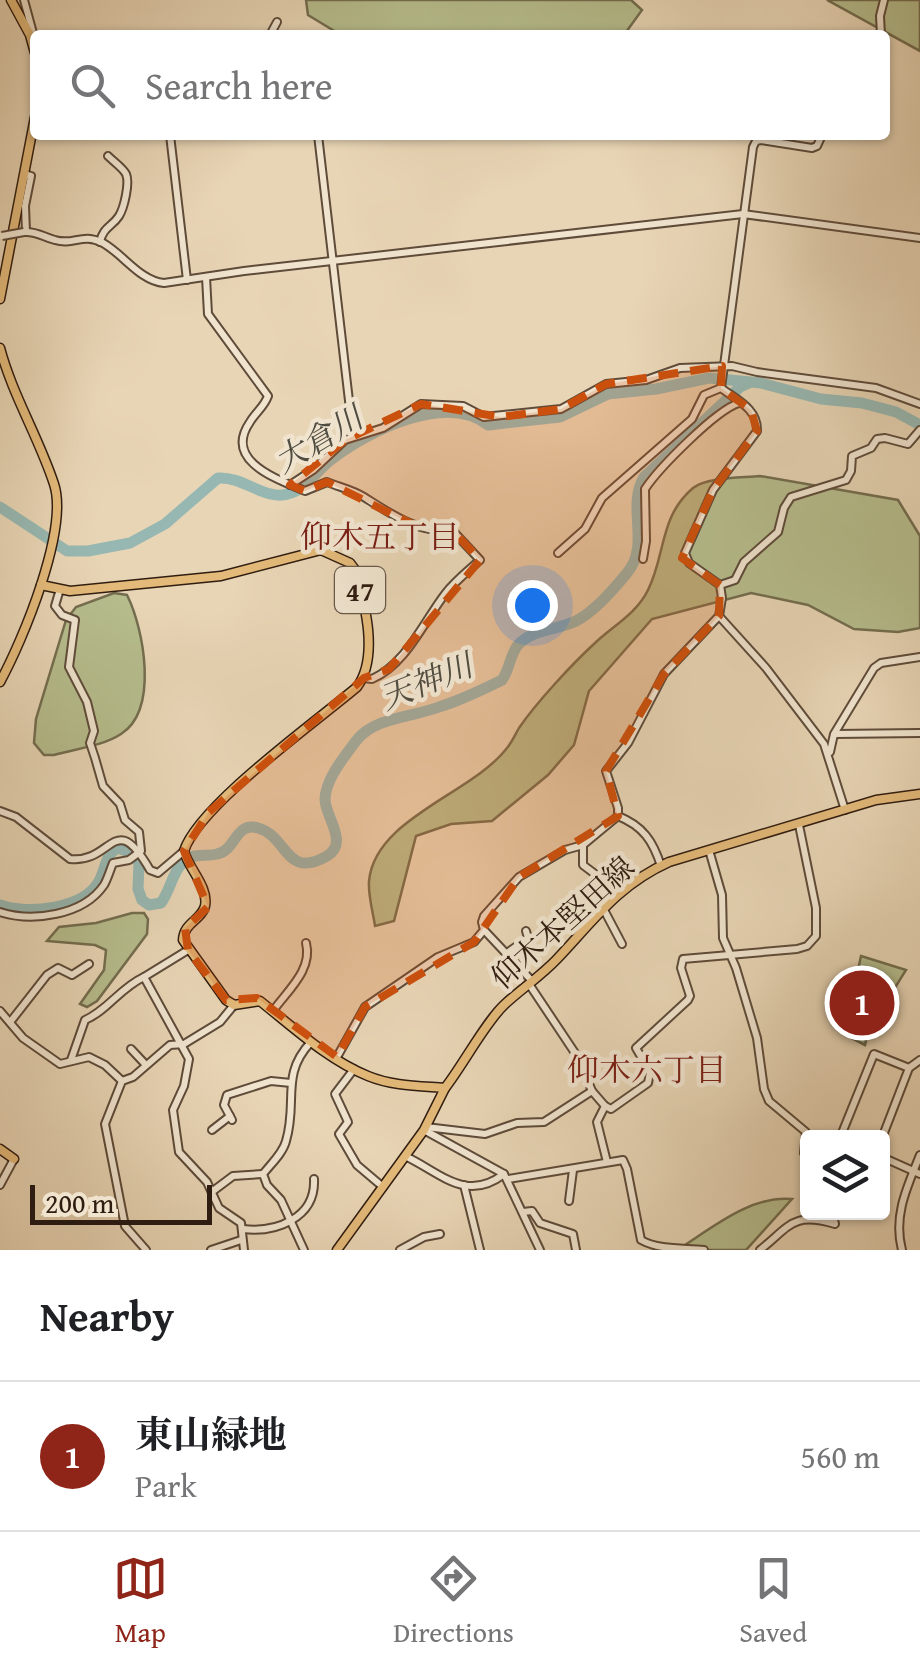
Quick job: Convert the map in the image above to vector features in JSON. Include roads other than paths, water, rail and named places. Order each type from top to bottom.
[{"type":"main road","points":[[11,0],[30,35]]},
{"type":"main road","points":[[0,299],[31,140]]},
{"type":"main road","points":[[0,348],[54,483],[55,522],[26,631],[0,682]]},
{"type":"main road","name":"47","points":[[40,584],[70,591],[221,576],[322,550],[350,563],[356,571],[369,651],[364,678]]},
{"type":"main road","points":[[364,678],[357,688],[226,796],[192,832],[184,854],[206,899],[202,912],[183,932],[188,950],[234,1005],[256,1000],[366,1076],[445,1088]]},
{"type":"main road","name":"仰木本堅田線","points":[[337,1250],[425,1128],[445,1088],[501,1007],[558,959],[616,896],[661,866],[876,800],[920,794]]},
{"type":"main road","points":[[0,1149],[14,1159]]},
{"type":"street","points":[[24,0],[32,30]]},
{"type":"street","points":[[881,30],[884,0]]},
{"type":"street","points":[[273,30],[277,22]]},
{"type":"street","points":[[171,140],[186,280]]},
{"type":"street","points":[[319,140],[354,435]]},
{"type":"street","points":[[618,816],[606,771],[628,742],[664,674],[720,616],[720,585],[689,563],[685,553],[713,490],[757,431],[756,417],[722,387],[756,142],[812,148],[820,140]]},
{"type":"street","points":[[100,242],[105,227],[119,217],[127,180],[126,173],[108,156]]},
{"type":"street","points":[[24,174],[31,176],[25,232]]},
{"type":"street","points":[[1,236],[36,232],[56,241],[90,237],[151,280],[164,283],[743,214],[920,238]]},
{"type":"street","points":[[206,277],[208,314],[268,396],[244,432],[246,458],[254,466],[305,491],[327,482],[361,495],[384,512],[424,530],[452,530],[480,560],[446,593],[389,669],[372,679],[364,678]]},
{"type":"street","points":[[0,365],[7,378],[12,378]]},
{"type":"street","points":[[290,485],[314,470],[336,446],[354,435],[382,428],[420,404],[463,406],[484,416],[501,417],[561,410],[606,384],[646,380],[680,368],[722,366],[876,388],[920,404]]},
{"type":"street","points":[[558,554],[586,529],[602,498],[692,419],[704,395],[722,387]]},
{"type":"street","points":[[643,560],[645,489],[710,421],[738,401]]},
{"type":"street","points":[[720,585],[735,580],[744,562],[778,532],[784,508],[792,497],[846,480],[852,471],[852,456],[871,448],[877,439],[908,444],[920,430]]},
{"type":"street","points":[[60,589],[55,606],[62,615],[76,620],[69,667],[87,702],[94,731],[90,743],[103,786],[138,832],[139,853]]},
{"type":"street","points":[[720,616],[766,668],[829,753],[844,810]]},
{"type":"street","points":[[829,753],[834,734],[874,668],[920,657]]},
{"type":"street","points":[[834,734],[920,733]]},
{"type":"street","points":[[0,810],[16,817],[70,859],[91,858],[118,841],[134,845],[150,870],[158,872],[184,854]]},
{"type":"street","points":[[618,816],[583,845],[565,850],[519,877],[482,922],[484,930],[530,983],[577,1056],[592,1091],[611,1109],[648,1083],[650,1072],[636,1048],[657,1032],[690,996],[680,968],[683,959],[797,949],[807,946],[816,936],[816,908],[799,825]]},
{"type":"street","points":[[618,816],[644,831],[654,844],[661,866]]},
{"type":"street","points":[[583,845],[583,865],[616,896]]},
{"type":"street","points":[[710,850],[722,895],[722,928],[757,1038],[764,1090],[769,1101],[804,1130]]},
{"type":"street","points":[[0,912],[27,917],[62,912],[96,892],[107,880],[114,862],[129,860],[139,853]]},
{"type":"street","points":[[602,908],[622,944]]},
{"type":"street","points":[[336,1058],[365,1007],[438,957],[474,942],[484,930]]},
{"type":"street","points":[[507,953],[528,938],[526,931]]},
{"type":"street","points":[[272,1010],[296,986],[308,954],[306,943]]},
{"type":"street","points":[[66,1064],[76,1052],[84,1020],[101,1013],[125,987],[188,950]]},
{"type":"street","points":[[11,1021],[46,975],[58,968],[72,975],[89,964]]},
{"type":"street","points":[[144,977],[190,1064],[173,1110],[179,1152],[212,1191],[218,1208],[242,1222],[240,1240],[244,1250]]},
{"type":"street","points":[[146,1250],[125,1226],[105,1118],[122,1081],[134,1077],[170,1045],[179,1045],[220,1022],[234,1005]]},
{"type":"street","points":[[0,1011],[35,1048],[60,1064],[89,1057],[122,1081]]},
{"type":"street","points":[[212,1191],[233,1176],[262,1174],[286,1146],[294,1065],[312,1042]]},
{"type":"street","points":[[132,1049],[146,1065]]},
{"type":"street","points":[[843,1130],[874,1054],[910,1068]]},
{"type":"street","points":[[885,1130],[910,1068],[920,1060]]},
{"type":"street","points":[[354,1068],[335,1094],[348,1122],[339,1134],[358,1165],[383,1188]]},
{"type":"street","points":[[212,1130],[231,1118],[224,1106],[231,1092],[270,1081],[292,1083]]},
{"type":"street","points":[[425,1128],[485,1134],[517,1122],[544,1122],[592,1091]]},
{"type":"street","points":[[605,1106],[597,1122],[608,1162]]},
{"type":"street","points":[[425,1128],[506,1176],[540,1250]]},
{"type":"street","points":[[405,1156],[438,1176],[478,1188],[506,1176],[573,1170],[622,1160],[628,1169],[641,1240],[666,1249],[704,1250]]},
{"type":"street","points":[[902,1250],[899,1216],[920,1156]]},
{"type":"street","points":[[0,1185],[14,1159]]},
{"type":"street","points":[[890,1160],[917,1172]]},
{"type":"street","points":[[568,1202],[573,1170]]},
{"type":"street","points":[[262,1174],[266,1185],[281,1200],[304,1250]]},
{"type":"street","points":[[244,1228],[291,1224],[301,1215],[313,1192],[314,1180]]},
{"type":"street","points":[[464,1185],[480,1250]]},
{"type":"street","points":[[523,1212],[532,1210],[540,1224],[573,1234],[576,1250]]},
{"type":"street","points":[[760,1250],[789,1225],[802,1220]]},
{"type":"street","points":[[400,1250],[440,1234]]},
{"type":"street","points":[[211,1250],[240,1240]]},
{"type":"waterway","name":"大倉川","points":[[0,507],[67,551],[88,551],[130,543],[165,524],[218,478],[273,495],[291,493],[348,448],[408,419],[451,412],[488,425],[560,417],[608,394],[709,378],[761,383],[821,399],[862,403],[896,412],[920,425]]},
{"type":"waterway","name":"天神川","points":[[0,905],[53,908],[80,899],[98,883],[107,859],[117,848],[130,852],[139,862],[138,889],[142,900],[149,905],[161,903],[182,863],[194,856],[223,852],[240,832],[250,827],[268,832],[295,860],[313,862],[327,856],[333,851],[336,837],[326,807],[326,792],[336,769],[356,741],[384,722],[447,704],[502,680],[515,649],[524,640],[576,621],[597,606],[634,562],[637,501],[644,477],[740,387],[749,383]]},
{"type":"place","name":"東山緑地","points":[[862,1003]]},
{"type":"district","name":"仰木五丁目","points":[[380,536]]},
{"type":"district","name":"仰木六丁目","points":[[647,1069]]}]
